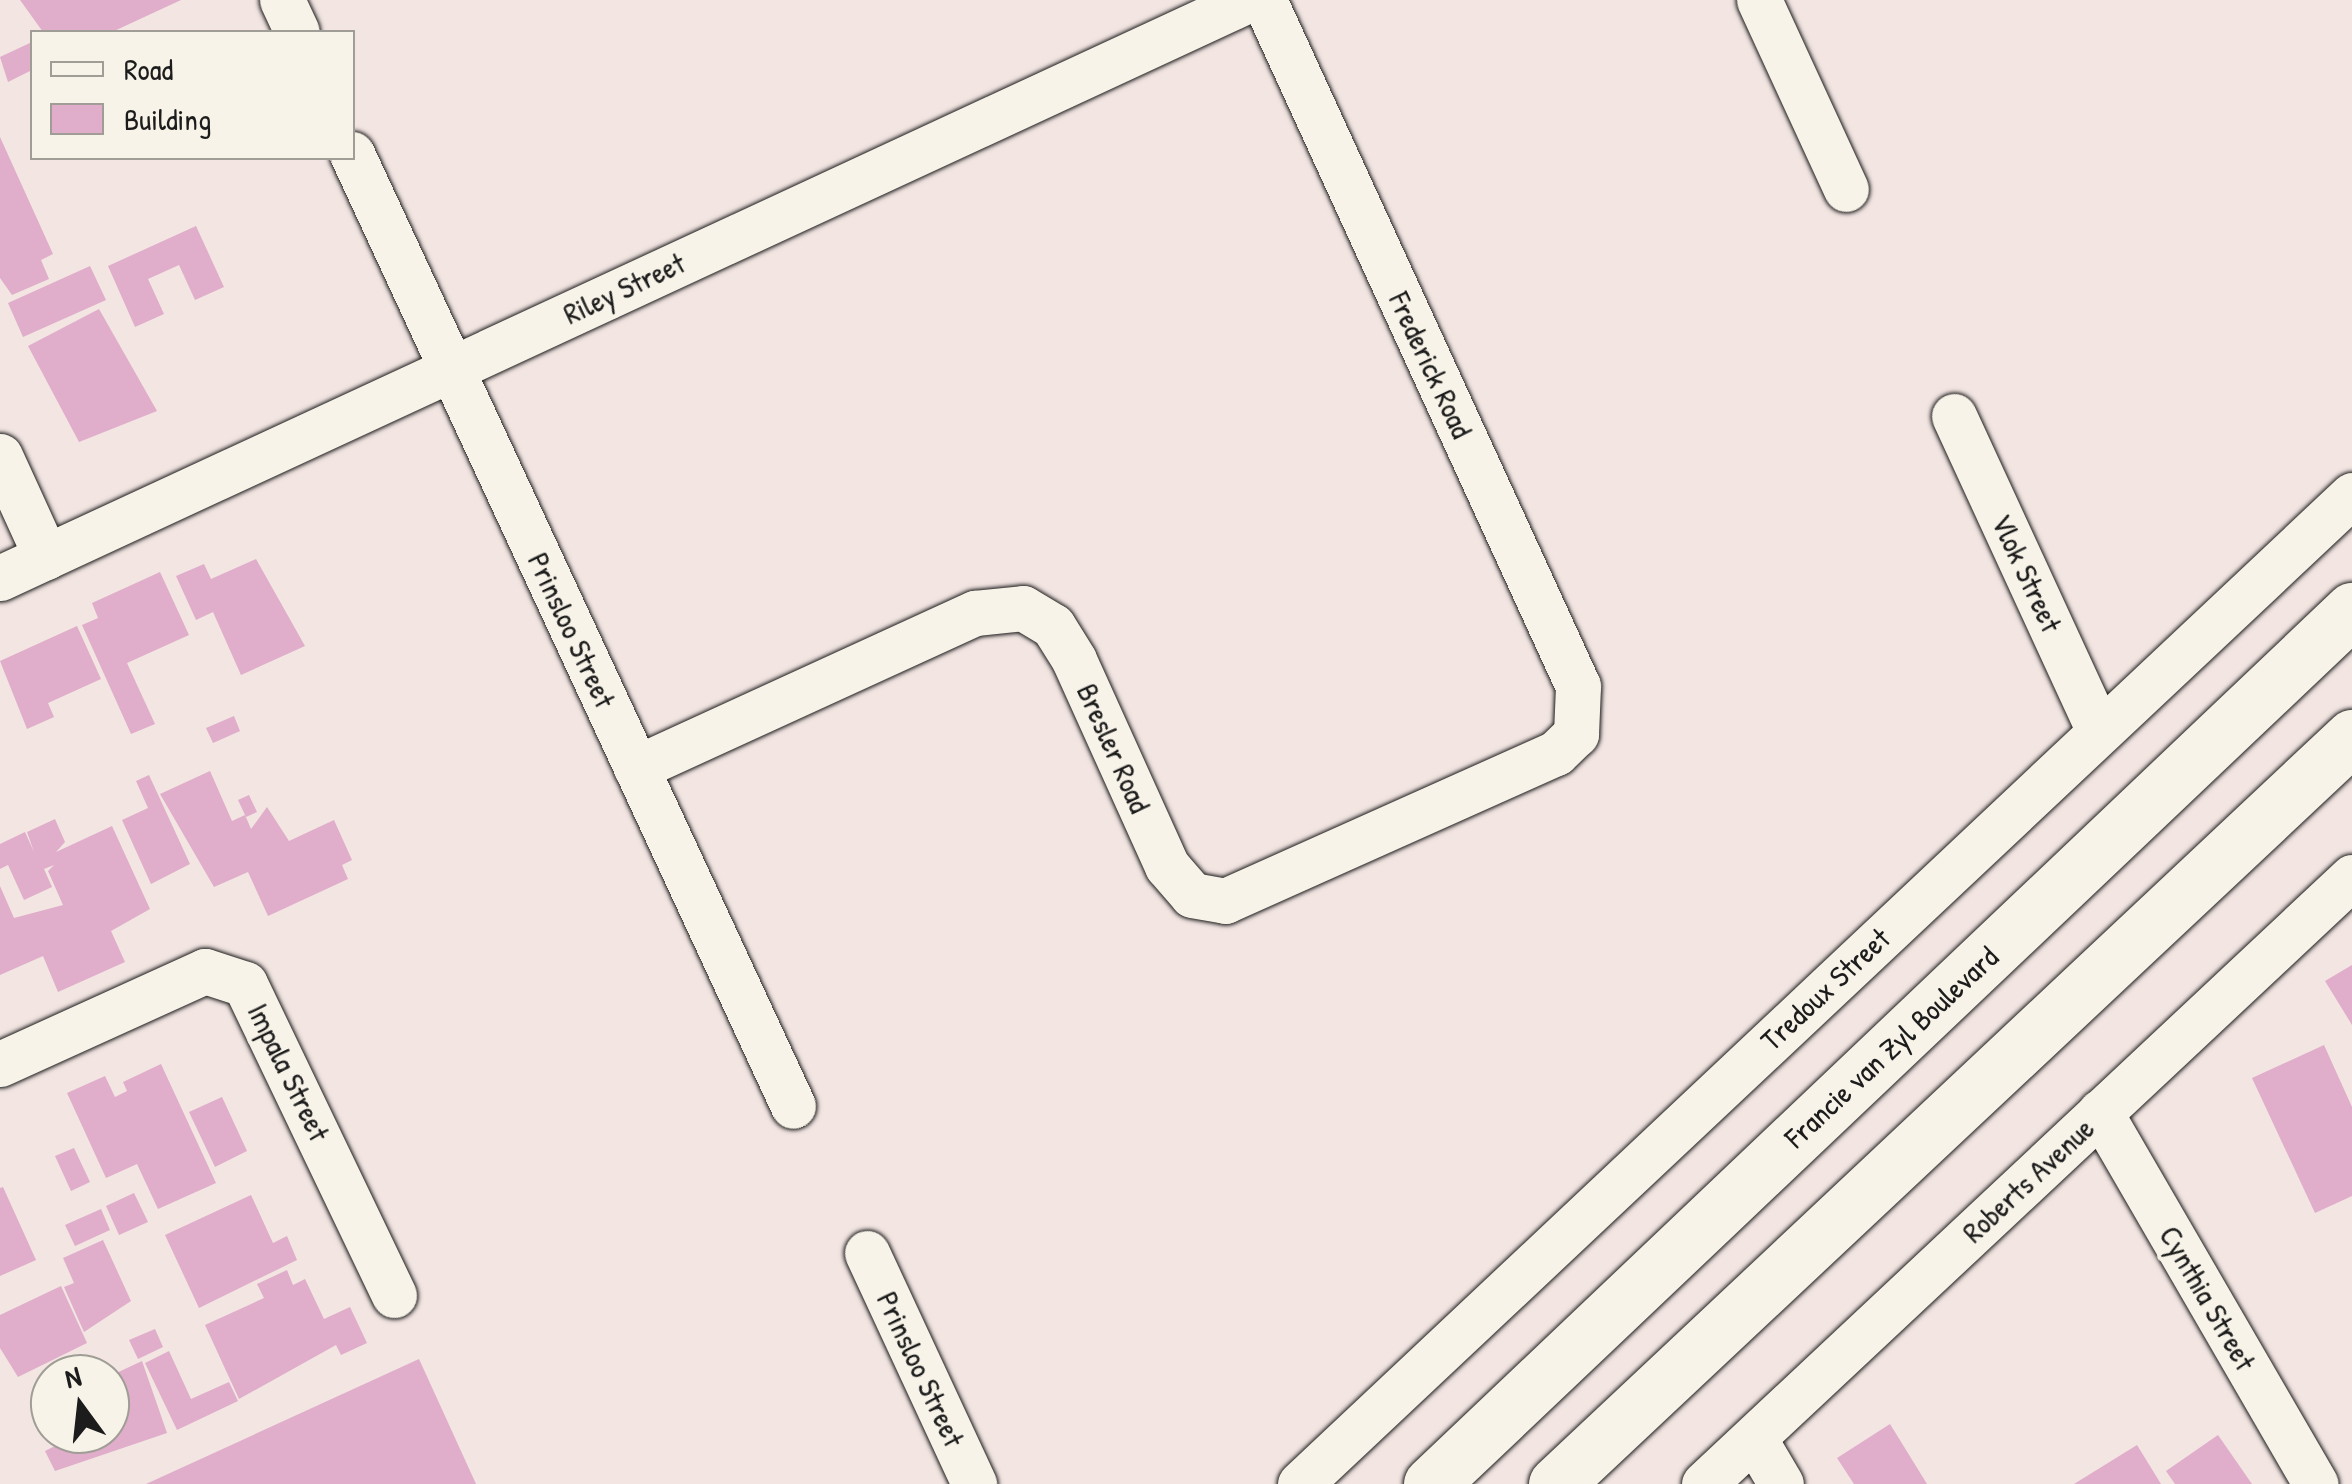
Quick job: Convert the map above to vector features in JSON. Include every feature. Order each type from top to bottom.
[{"type":"main road","name":"Francie van Zyl Boulevard","points":[[1430,1484],[2352,610]]},
{"type":"main road","points":[[1556,1484],[2352,737]]},
{"type":"street","points":[[282,0],[296,30]]},
{"type":"street","name":"Riley Street","points":[[0,578],[1248,0]]},
{"type":"street","name":"Frederick Road","points":[[1264,0],[1578,686],[1576,734]]},
{"type":"street","points":[[1759,0],[1846,188]]},
{"type":"street","name":"Prinsloo Street","points":[[355,160],[793,1106]]},
{"type":"street","name":"Vlok Street","points":[[1954,416],[2099,730]]},
{"type":"street","points":[[0,456],[46,557]]},
{"type":"street","name":"Tredoux Street","points":[[1300,1484],[2352,495]]},
{"type":"street","name":"Bresler Road","points":[[636,768],[975,613],[1023,608],[1053,626],[1074,660],[1167,866],[1192,896],[1226,901],[1556,753],[1576,734]]},
{"type":"street","name":"Roberts Avenue","points":[[1704,1484],[2352,877]]},
{"type":"street","name":"Impala Street","points":[[0,1064],[206,972],[245,984],[394,1294]]},
{"type":"street","name":"Cynthia Street","points":[[2100,1112],[2316,1484]]},
{"type":"street","name":"Prinsloo Street","points":[[868,1253],[974,1484]]},
{"type":"street","points":[[1754,1438],[1781,1484]]},
{"type":"building","points":[[20,0],[181,0],[116,30],[42,30]]},
{"type":"building","points":[[30,43],[30,71],[8,82],[0,57]]},
{"type":"building","points":[[0,137],[53,254],[41,260],[49,279],[12,295],[0,278]]},
{"type":"building","points":[[196,226],[224,287],[195,300],[179,265],[148,279],[164,314],[135,327],[108,266]]},
{"type":"building","points":[[90,266],[106,300],[23,337],[8,303]]},
{"type":"building","points":[[99,309],[157,411],[79,442],[28,346]]},
{"type":"building","points":[[256,559],[305,646],[241,675],[213,612],[196,620],[176,576],[204,564],[211,579]]},
{"type":"building","points":[[160,572],[189,635],[127,663],[155,724],[131,734],[82,625],[98,618],[92,603]]},
{"type":"building","points":[[77,626],[101,679],[48,703],[54,717],[27,729],[0,661]]},
{"type":"building","points":[[234,716],[240,731],[213,743],[206,728]]},
{"type":"building","points":[[210,771],[232,821],[245,815],[251,829],[267,807],[289,841],[334,820],[352,860],[342,865],[348,879],[268,916],[248,872],[214,887],[160,794]]},
{"type":"building","points":[[149,775],[190,864],[151,884],[122,820],[148,808],[136,781]]},
{"type":"building","points":[[249,795],[257,812],[246,817],[238,800]]},
{"type":"building","points":[[55,819],[65,842],[56,852],[112,826],[150,909],[111,931],[125,962],[58,992],[43,956],[0,975],[0,886],[14,918],[63,905],[48,871],[54,865],[44,869],[52,887],[24,900],[8,865],[0,869],[0,844],[25,832],[34,852],[27,832]]},
{"type":"building","points":[[2352,965],[2352,1025],[2325,981]]},
{"type":"building","points":[[2324,1045],[2352,1107],[2352,1196],[2315,1213],[2252,1078]]},
{"type":"building","points":[[161,1064],[216,1183],[158,1209],[137,1164],[106,1178],[67,1093],[105,1076],[115,1097],[127,1091],[123,1082]]},
{"type":"building","points":[[222,1097],[247,1151],[215,1167],[189,1112]]},
{"type":"building","points":[[74,1148],[90,1182],[71,1191],[55,1156]]},
{"type":"building","points":[[3,1187],[36,1260],[0,1276],[0,1188]]},
{"type":"building","points":[[134,1193],[148,1222],[119,1235],[106,1206]]},
{"type":"building","points":[[251,1195],[273,1243],[287,1236],[297,1260],[199,1308],[165,1235]]},
{"type":"building","points":[[101,1209],[110,1230],[75,1246],[65,1225]]},
{"type":"building","points":[[103,1240],[131,1301],[84,1332],[64,1287],[74,1283],[63,1258]]},
{"type":"building","points":[[287,1270],[293,1285],[305,1279],[324,1319],[350,1307],[367,1343],[341,1355],[336,1345],[239,1399],[205,1325],[264,1298],[257,1284]]},
{"type":"building","points":[[61,1286],[87,1343],[65,1354],[30,1354],[30,1371],[18,1377],[0,1348],[0,1315]]},
{"type":"building","points":[[155,1329],[163,1347],[138,1359],[129,1340]]},
{"type":"building","points":[[169,1351],[191,1399],[229,1382],[238,1401],[177,1430],[145,1363]]},
{"type":"building","points":[[419,1359],[476,1484],[146,1484]]},
{"type":"building","points":[[142,1361],[167,1433],[130,1446],[130,1367]]},
{"type":"building","points":[[1890,1424],[1927,1484],[1854,1484],[1837,1458]]},
{"type":"building","points":[[2218,1435],[2252,1484],[2175,1484],[2166,1471]]},
{"type":"building","points":[[2137,1445],[2161,1484],[2074,1484]]},
{"type":"building","points":[[46,1454],[105,1454],[55,1471]]}]
